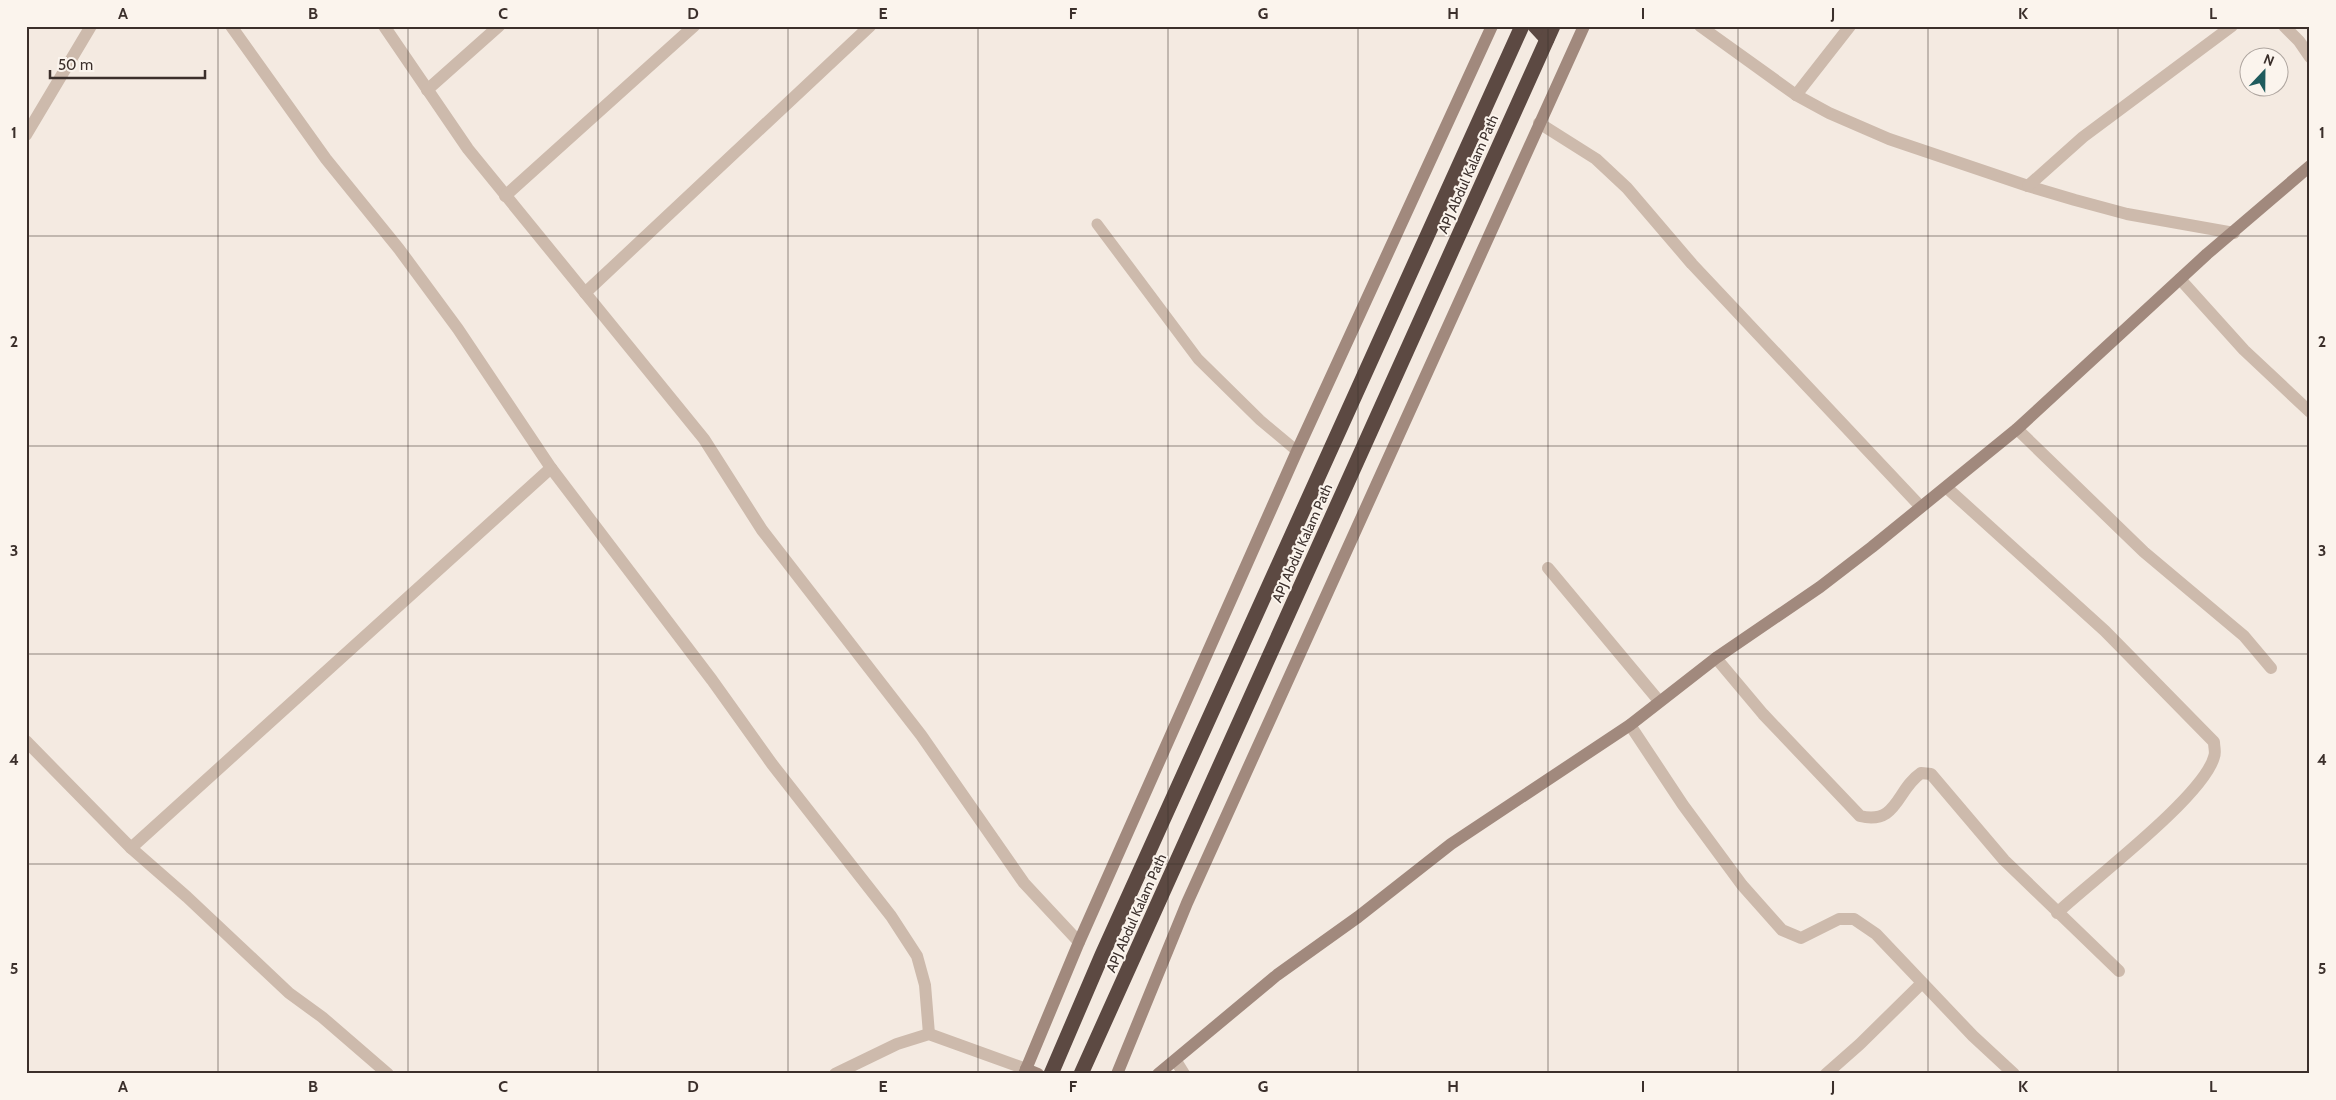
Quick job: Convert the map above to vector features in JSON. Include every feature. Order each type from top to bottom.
[{"type":"highway","name":"APJ Abdul Kalam Path","points":[[1051,1074],[1102,954],[1522,26]]},
{"type":"highway","points":[[1535,26],[1550,32]]},
{"type":"highway","name":"APJ Abdul Kalam Path","points":[[1081,1074],[1550,32]]},
{"type":"street","points":[[26,135],[91,26]]},
{"type":"street","points":[[230,26],[326,159],[399,249],[458,329],[551,468],[712,680],[772,764],[891,916],[917,956],[926,985],[929,1034]]},
{"type":"street","points":[[384,26],[468,149],[704,438],[762,530],[921,735],[1024,883],[1079,942]]},
{"type":"street","points":[[427,90],[499,26]]},
{"type":"street","points":[[505,196],[694,26]]},
{"type":"street","points":[[585,293],[870,26]]},
{"type":"street","points":[[1025,1072],[1079,942],[1297,451],[1492,26]]},
{"type":"street","points":[[1117,1074],[1187,903],[1584,26]]},
{"type":"street","points":[[1700,26],[1796,95],[1829,113],[1888,140],[1958,161],[2028,186],[2127,214],[2234,233]]},
{"type":"street","points":[[1796,95],[1850,26]]},
{"type":"street","points":[[2028,186],[2084,137],[2232,26]]},
{"type":"street","points":[[2284,26],[2299,41],[2310,57]]},
{"type":"street","points":[[1539,123],[1596,159],[1627,188],[1692,264],[1921,507]]},
{"type":"street","points":[[1158,1074],[1176,1061],[1213,1027],[1277,975],[1358,917],[1451,844],[1630,725],[1716,658],[1820,587],[1947,488],[2018,429],[2180,279],[2310,166]]},
{"type":"street","points":[[2180,279],[2244,350],[2310,412]]},
{"type":"street","points":[[2018,429],[2144,552],[2244,636],[2271,668]]},
{"type":"street","points":[[131,848],[551,468]]},
{"type":"street","points":[[1947,488],[2105,631],[2214,742],[2215,757],[2203,777],[2178,807],[2057,913]]},
{"type":"street","points":[[1548,568],[1659,701]]},
{"type":"street","points":[[1716,658],[1763,714],[1860,816],[1873,819],[1888,813],[1901,797],[1911,779],[1921,772],[1931,774],[2004,860],[2119,971]]},
{"type":"street","points":[[1630,725],[1683,805],[1742,885],[1782,930],[1801,938],[1839,920],[1854,919],[1876,934],[1978,1042],[2014,1074]]},
{"type":"street","points":[[26,741],[131,848],[187,897],[289,993],[322,1017],[388,1074]]},
{"type":"street","points":[[1826,1074],[1860,1044],[1922,983]]},
{"type":"street","points":[[835,1074],[897,1044],[929,1034],[1025,1072],[1038,1074]]},
{"type":"street","points":[[1176,1061],[1184,1074]]},
{"type":"lane","points":[[1097,224],[1198,359],[1260,420],[1297,451]]}]
